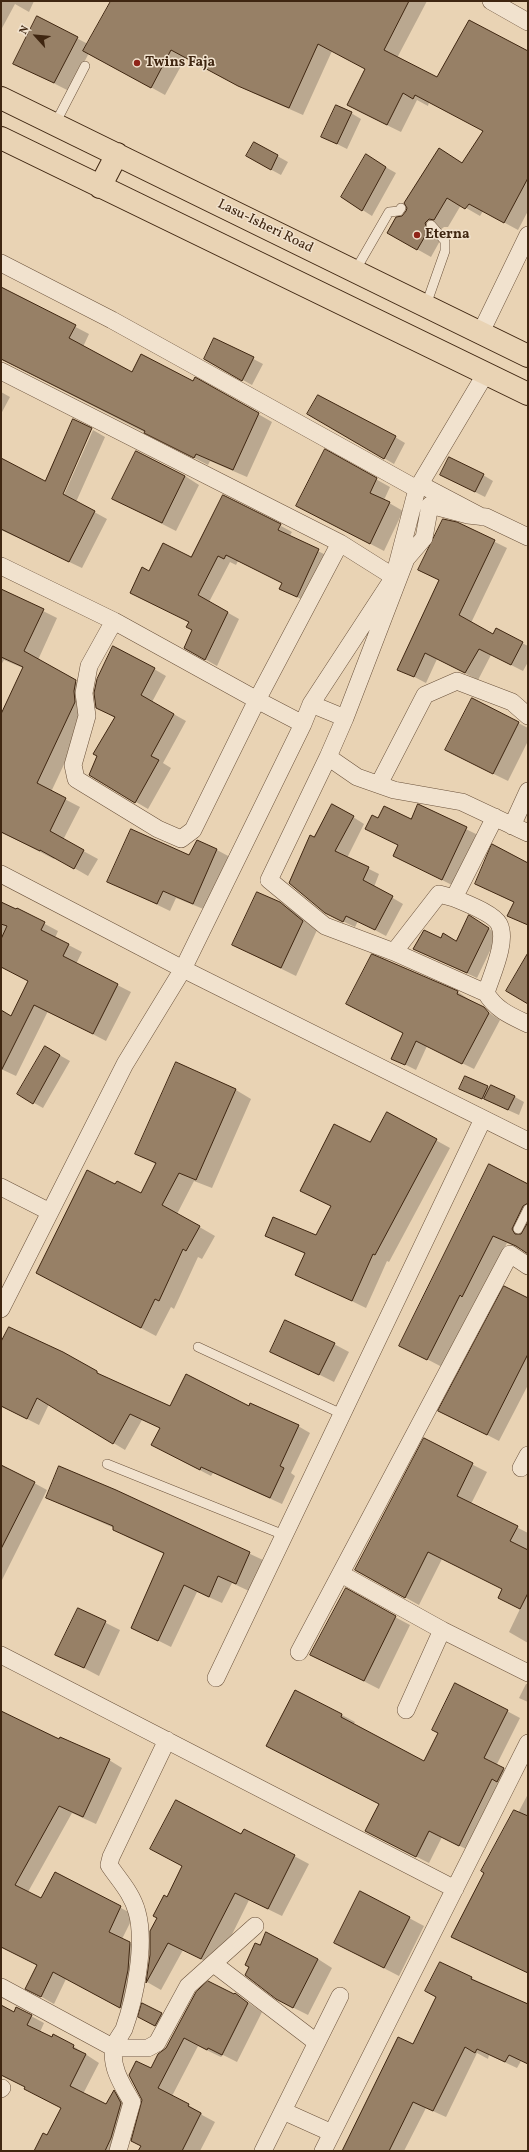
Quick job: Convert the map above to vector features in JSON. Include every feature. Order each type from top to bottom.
[{"type":"main road","name":"Lasu-Isheri Road","points":[[1,98],[528,356]]},
{"type":"main road","points":[[1,138],[528,394]]},
{"type":"main road","points":[[100,187],[117,154]]},
{"type":"street","points":[[491,1],[528,22]]},
{"type":"street","points":[[481,332],[528,235]]},
{"type":"street","points":[[1,263],[112,320],[417,488],[425,487],[482,517],[528,537]]},
{"type":"street","points":[[1,371],[340,542],[394,577]]},
{"type":"street","points":[[1,1309],[125,1064],[183,969],[304,724],[311,704],[394,577],[417,488],[486,374]]},
{"type":"street","points":[[482,517],[430,505],[424,538],[406,559],[345,718],[269,880],[325,926],[394,952],[486,993],[491,1002],[499,1010],[528,1024]]},
{"type":"street","points":[[114,621],[89,666],[84,693],[87,716],[73,765],[76,779],[158,829],[181,839],[193,830],[257,700],[340,542]]},
{"type":"street","points":[[1,566],[114,621],[257,700],[304,724]]},
{"type":"street","points":[[379,784],[425,695],[457,681],[512,702],[528,716]]},
{"type":"street","points":[[311,704],[345,718]]},
{"type":"street","points":[[328,756],[357,777],[394,790],[438,796],[462,802],[528,833]]},
{"type":"street","points":[[512,826],[528,791]]},
{"type":"street","points":[[454,898],[495,817]]},
{"type":"street","points":[[1,874],[183,969],[528,1141]]},
{"type":"street","points":[[394,952],[439,894],[454,898],[489,916],[499,924],[502,941],[486,993]]},
{"type":"street","points":[[216,1678],[483,1119]]},
{"type":"street","points":[[1,1187],[50,1212]]},
{"type":"street","points":[[299,1652],[510,1254],[528,1266]]},
{"type":"street","points":[[341,1574],[442,1630],[528,1673]]},
{"type":"street","points":[[406,1710],[442,1630]]},
{"type":"street","points":[[1,1655],[455,1889]]},
{"type":"street","points":[[118,2151],[132,2102],[115,2069],[114,2048],[124,2030],[135,1986],[141,1940],[137,1912],[126,1887],[109,1865],[111,1857],[167,1740]]},
{"type":"street","points":[[323,2151],[528,1743]]},
{"type":"street","points":[[1,1987],[114,2048],[148,2048],[157,2043],[188,1986],[256,1926]]},
{"type":"street","points":[[214,1964],[316,2042]]},
{"type":"street","points":[[263,2151],[340,1996]]},
{"type":"street","points":[[283,2111],[332,2133]]},
{"type":"lane","points":[[56,124],[85,66]]},
{"type":"lane","points":[[355,271],[389,212],[399,212],[401,208]]},
{"type":"lane","points":[[426,305],[445,251],[445,241],[431,225]]},
{"type":"lane","points":[[518,1229],[528,1209]]},
{"type":"lane","points":[[198,1347],[342,1414]]},
{"type":"lane","points":[[107,1464],[284,1535]]},
{"type":"building","points":[[111,1],[409,1],[384,50],[437,77],[469,20],[528,51],[528,178],[504,223],[469,204],[465,209],[447,198],[434,220],[429,219],[425,223],[428,231],[417,250],[387,233],[396,217],[402,216],[406,211],[407,208],[404,203],[439,148],[462,163],[483,131],[415,95],[413,99],[403,93],[387,125],[347,105],[365,69],[318,44],[289,108],[238,86],[171,50],[151,88],[83,51]]},
{"type":"building","points":[[37,16],[78,37],[54,83],[13,64]]},
{"type":"building","points":[[336,105],[352,112],[337,144],[321,137]]},
{"type":"building","points":[[254,142],[278,155],[271,170],[246,156]]},
{"type":"building","points":[[366,154],[386,167],[362,211],[341,197]]},
{"type":"building","points":[[1,287],[76,325],[69,338],[132,372],[141,354],[193,381],[195,377],[259,413],[233,470],[196,454],[194,458],[144,433],[145,431],[1,359]]},
{"type":"building","points":[[214,338],[254,357],[242,381],[204,359]]},
{"type":"building","points":[[318,395],[396,436],[384,459],[307,414]]},
{"type":"building","points":[[73,419],[92,428],[63,494],[95,511],[69,562],[1,529],[1,458],[45,481]]},
{"type":"building","points":[[325,449],[377,478],[370,493],[390,502],[370,544],[296,506]]},
{"type":"building","points":[[136,451],[185,476],[162,523],[112,499]]},
{"type":"building","points":[[449,457],[484,474],[475,492],[440,475]]},
{"type":"building","points":[[223,495],[281,524],[278,530],[319,549],[297,597],[279,589],[282,583],[226,555],[224,559],[218,556],[198,595],[228,612],[205,660],[184,648],[192,630],[186,627],[189,622],[130,593],[142,567],[149,571],[163,543],[191,557]]},
{"type":"building","points":[[443,519],[457,522],[495,540],[459,615],[493,634],[496,628],[523,642],[511,665],[479,649],[465,673],[425,653],[414,677],[397,670],[439,580],[418,570]]},
{"type":"building","points":[[1,589],[44,609],[24,651],[76,680],[74,691],[75,702],[37,783],[66,798],[50,831],[84,850],[74,869],[40,850],[1,832],[1,714],[23,667],[1,657]]},
{"type":"building","points":[[113,646],[155,668],[141,695],[174,714],[151,756],[159,760],[135,803],[89,775],[97,756],[93,754],[115,717],[96,708],[94,693],[97,679]]},
{"type":"building","points":[[472,698],[519,722],[493,774],[445,750]]},
{"type":"building","points":[[332,804],[354,816],[335,851],[369,867],[363,880],[393,896],[375,930],[346,916],[343,922],[325,913],[289,883],[310,835],[314,837]]},
{"type":"building","points":[[418,804],[467,827],[442,880],[393,856],[398,845],[365,829],[372,815],[378,818],[384,806],[411,819]]},
{"type":"building","points":[[131,829],[189,855],[197,840],[217,849],[193,904],[163,891],[157,904],[107,882]]},
{"type":"building","points":[[492,844],[528,863],[528,925],[507,916],[514,902],[475,884]]},
{"type":"building","points":[[257,892],[280,902],[303,921],[281,968],[232,945]]},
{"type":"building","points":[[1,902],[45,922],[41,930],[69,944],[63,956],[118,984],[93,1034],[34,1005],[1,1071],[1,1010],[11,1016],[28,981],[1,967],[1,939],[7,926],[1,924]]},
{"type":"building","points":[[469,915],[489,928],[467,973],[413,949],[424,930],[441,938],[443,933],[456,941]]},
{"type":"building","points":[[528,953],[528,1004],[506,991]]},
{"type":"building","points":[[372,954],[458,991],[457,994],[484,1007],[489,1013],[462,1064],[416,1041],[405,1065],[391,1059],[403,1033],[346,1004]]},
{"type":"building","points":[[45,1046],[60,1055],[33,1104],[17,1094]]},
{"type":"building","points":[[176,1062],[236,1089],[196,1180],[179,1173],[162,1205],[200,1226],[186,1251],[183,1249],[159,1301],[155,1299],[141,1328],[36,1273],[87,1170],[115,1184],[117,1181],[141,1193],[156,1163],[135,1154]]},
{"type":"building","points":[[465,1076],[488,1086],[482,1099],[459,1089]]},
{"type":"building","points":[[491,1085],[515,1096],[508,1110],[484,1099]]},
{"type":"building","points":[[387,1112],[437,1139],[375,1255],[373,1254],[352,1301],[295,1275],[305,1253],[265,1236],[273,1217],[316,1235],[331,1206],[300,1191],[334,1124],[370,1142]]},
{"type":"building","points":[[489,1164],[528,1184],[528,1203],[523,1206],[512,1229],[515,1234],[521,1234],[528,1222],[528,1254],[516,1246],[493,1236],[462,1297],[460,1295],[427,1360],[399,1346]]},
{"type":"building","points":[[504,1286],[528,1298],[528,1354],[487,1435],[438,1411]]},
{"type":"building","points":[[285,1320],[335,1343],[319,1375],[270,1352]]},
{"type":"building","points":[[9,1327],[63,1352],[97,1371],[97,1373],[170,1406],[186,1374],[249,1406],[250,1403],[299,1425],[280,1466],[284,1468],[270,1498],[201,1467],[200,1470],[151,1445],[160,1428],[130,1414],[113,1444],[37,1398],[27,1419],[1,1406],[1,1342]]},
{"type":"building","points":[[424,1438],[473,1463],[457,1496],[518,1526],[510,1541],[528,1550],[528,1593],[520,1609],[498,1598],[502,1589],[428,1552],[405,1598],[355,1570]]},
{"type":"building","points":[[1,1465],[35,1482],[1,1549]]},
{"type":"building","points":[[59,1466],[116,1490],[250,1552],[236,1584],[218,1576],[209,1597],[184,1585],[158,1641],[131,1628],[164,1553],[113,1530],[113,1526],[46,1498]]},
{"type":"building","points":[[346,1588],[396,1616],[364,1681],[310,1655]]},
{"type":"building","points":[[78,1608],[106,1621],[84,1668],[55,1655]]},
{"type":"building","points":[[455,1683],[508,1710],[484,1758],[504,1768],[497,1782],[492,1779],[459,1846],[429,1831],[416,1857],[365,1831],[379,1804],[266,1746],[295,1690],[342,1714],[341,1717],[424,1761],[438,1733],[432,1730]]},
{"type":"building","points":[[1,1711],[59,1739],[60,1737],[110,1759],[83,1817],[59,1806],[15,1885],[41,1898],[55,1872],[121,1906],[109,1932],[130,1942],[128,1970],[120,2008],[53,1972],[41,1997],[25,1989],[37,1965],[1,1947]]},
{"type":"building","points":[[176,1800],[241,1834],[244,1829],[295,1855],[268,1909],[235,1893],[201,1959],[168,1943],[146,1983],[150,1955],[150,1931],[157,1918],[153,1916],[164,1895],[167,1897],[182,1866],[150,1849]]},
{"type":"building","points":[[514,1810],[528,1816],[528,1973],[451,1937],[484,1873],[481,1871]]},
{"type":"building","points":[[360,1891],[410,1917],[384,1968],[334,1943]]},
{"type":"building","points":[[266,1932],[318,1959],[293,2008],[276,1999],[245,1975],[249,1967],[245,1965],[255,1943],[260,1945]]},
{"type":"building","points":[[440,1962],[472,1977],[471,1979],[528,2004],[528,2064],[509,2055],[505,2062],[477,2049],[475,2053],[465,2047],[433,2111],[413,2102],[389,2151],[342,2151],[398,2037],[413,2044],[436,1997],[425,1991]]},
{"type":"building","points":[[208,1981],[234,1994],[235,1993],[248,2003],[222,2055],[208,2048],[207,2050],[184,2038],[158,2088],[189,2104],[188,2106],[201,2113],[182,2151],[138,2151],[141,2146],[131,2141],[142,2100],[129,2075],[136,2061],[151,2068],[158,2054],[166,2048],[196,1992]]},
{"type":"building","points":[[142,2003],[162,2013],[155,2026],[138,2017]]},
{"type":"building","points":[[1,2005],[14,2012],[16,2007],[32,2015],[27,2025],[52,2037],[53,2034],[74,2045],[73,2048],[86,2054],[70,2086],[106,2104],[114,2090],[121,2103],[111,2138],[105,2151],[34,2151],[43,2133],[47,2135],[61,2108],[1,2075]]},
{"type":"place","name":"Twins Faja","points":[[137,63]]},
{"type":"place","name":"Eterna","points":[[417,235]]}]
